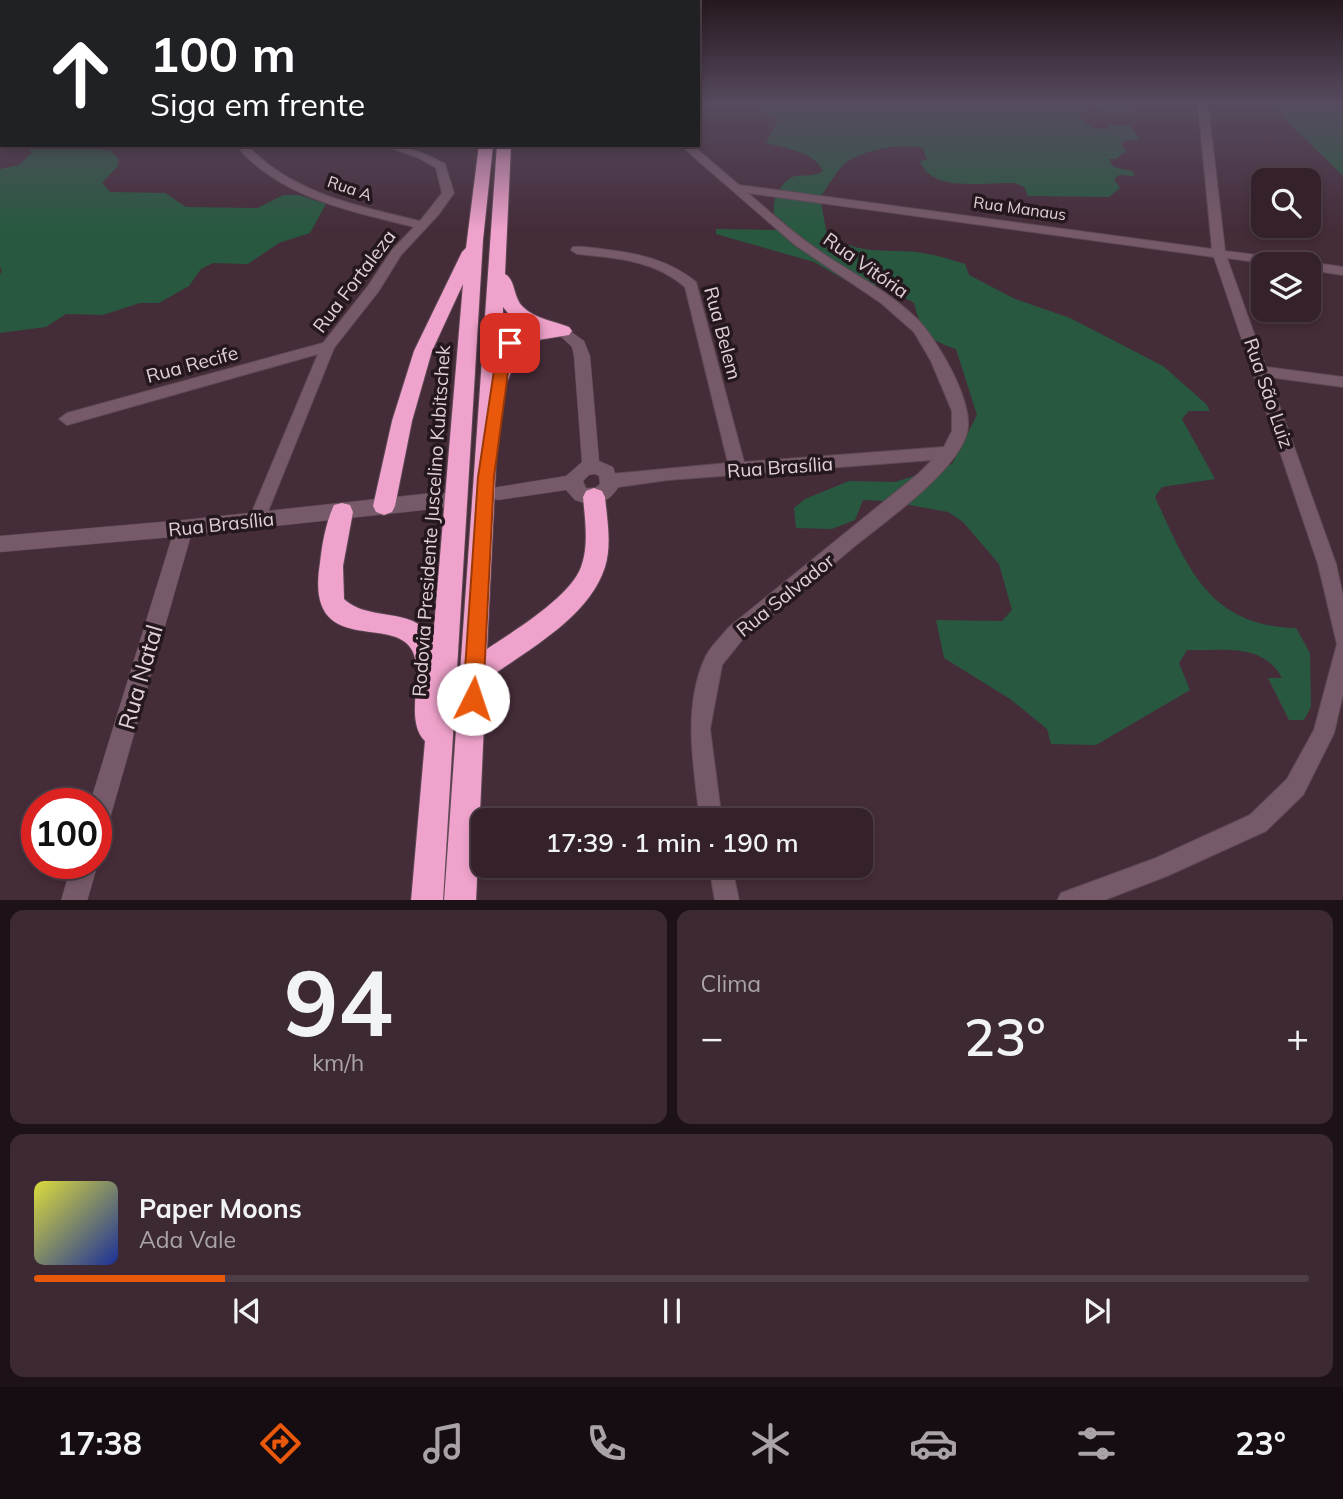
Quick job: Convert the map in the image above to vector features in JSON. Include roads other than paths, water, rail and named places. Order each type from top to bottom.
[{"type":"highway","name":"Rodovia Presidente Juscelino Kubitschek","points":[[460,900],[474,673],[492,485],[486,147]]},
{"type":"highway","name":"Rodovia Presidente Juscelino Kubitschek","points":[[427,900],[486,238],[504,147]]},
{"type":"highway","points":[[486,238],[508,305],[528,320],[563,331]]},
{"type":"highway","points":[[384,506],[402,421],[423,351],[486,238]]},
{"type":"highway","points":[[492,485],[505,350],[510,343],[526,336],[563,331]]},
{"type":"highway","points":[[474,673],[568,604],[593,570],[603,489]]},
{"type":"highway","points":[[342,512],[329,583],[331,602],[339,612],[350,617],[403,628],[417,635],[430,663],[428,715],[438,762]]},
{"type":"street","name":"Rua São Luiz","points":[[1207,146],[1219,253],[1327,564],[1343,638]]},
{"type":"street","name":"Rua A","points":[[243,147],[261,167],[311,192],[379,215],[421,225]]},
{"type":"street","name":"Rua Fortaleza","points":[[257,519],[328,346],[373,289],[396,253],[440,206],[448,193],[442,166],[423,156],[394,147]]},
{"type":"street","name":"Rua Vitória","points":[[687,147],[798,241],[869,288],[913,323],[928,342],[956,399],[961,418],[959,436],[948,453]]},
{"type":"street","name":"Rua Manaus","points":[[738,188],[1251,258]]},
{"type":"street","name":"Rua Belem","points":[[577,250],[649,261],[668,267],[691,285],[738,470]]},
{"type":"street","points":[[1321,268],[1343,271]]},
{"type":"street","points":[[563,331],[579,345],[582,356],[591,467]]},
{"type":"street","name":"Rua Recife","points":[[66,419],[328,346]]},
{"type":"street","points":[[1261,371],[1343,382]]},
{"type":"street","name":"Rua Brasília","points":[[603,489],[668,474],[948,453]]},
{"type":"street","name":"Rua Salvador","points":[[709,808],[700,729],[713,661],[735,634],[925,478],[948,453]]},
{"type":"street","points":[[591,467],[607,472],[603,489],[576,492],[573,482],[580,470],[591,467]]},
{"type":"street","points":[[492,485],[573,482]]},
{"type":"street","name":"Rua Brasília","points":[[0,544],[184,528],[442,500]]},
{"type":"street","name":"Rua Natal","points":[[107,788],[184,528]]},
{"type":"street","points":[[1072,900],[1159,868],[1258,823],[1295,787],[1324,733],[1343,651]]},
{"type":"street","points":[[722,878],[727,900]]},
{"type":"street","points":[[74,900],[80,879]]}]
